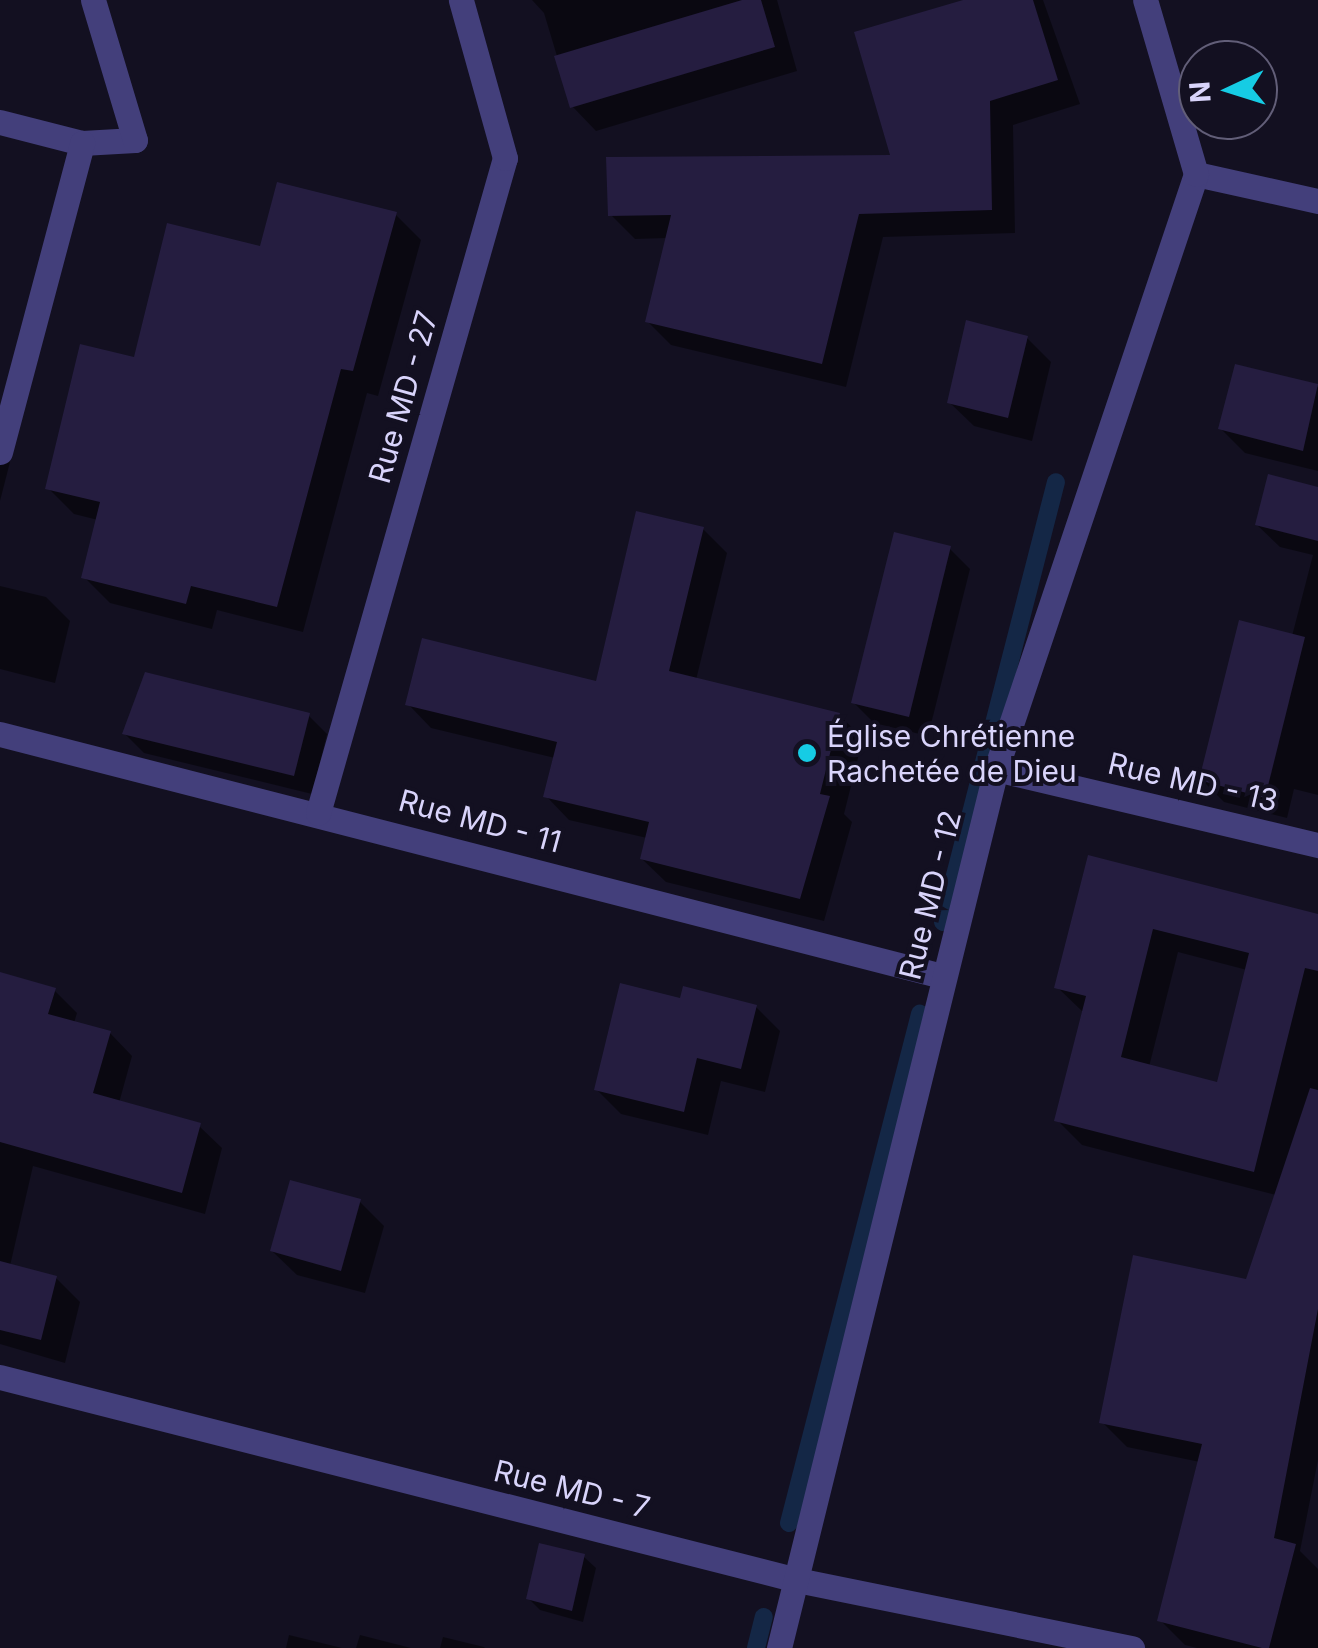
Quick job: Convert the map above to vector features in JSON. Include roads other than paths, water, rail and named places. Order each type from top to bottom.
[{"type":"street","points":[[0,122],[82,143],[135,140],[93,0]]},
{"type":"street","name":"Rue MD - 27","points":[[318,813],[505,158],[461,0]]},
{"type":"street","points":[[1145,0],[1196,174],[1318,201]]},
{"type":"street","points":[[0,452],[82,143]]},
{"type":"street","name":"Rue MD - 12","points":[[779,1648],[996,769],[1196,174]]},
{"type":"street","name":"Rue MD - 11","points":[[0,734],[942,976]]},
{"type":"street","name":"Rue MD - 13","points":[[996,769],[1318,845]]},
{"type":"street","name":"Rue MD - 7","points":[[0,1377],[796,1580],[1132,1648]]},
{"type":"waterway","points":[[943,922],[1056,482]]},
{"type":"waterway","points":[[789,1523],[920,1014]]},
{"type":"waterway","points":[[756,1648],[764,1617]]},
{"type":"place","name":"Église Chrétienne Rachetée de Dieu","points":[[807,753]]}]
